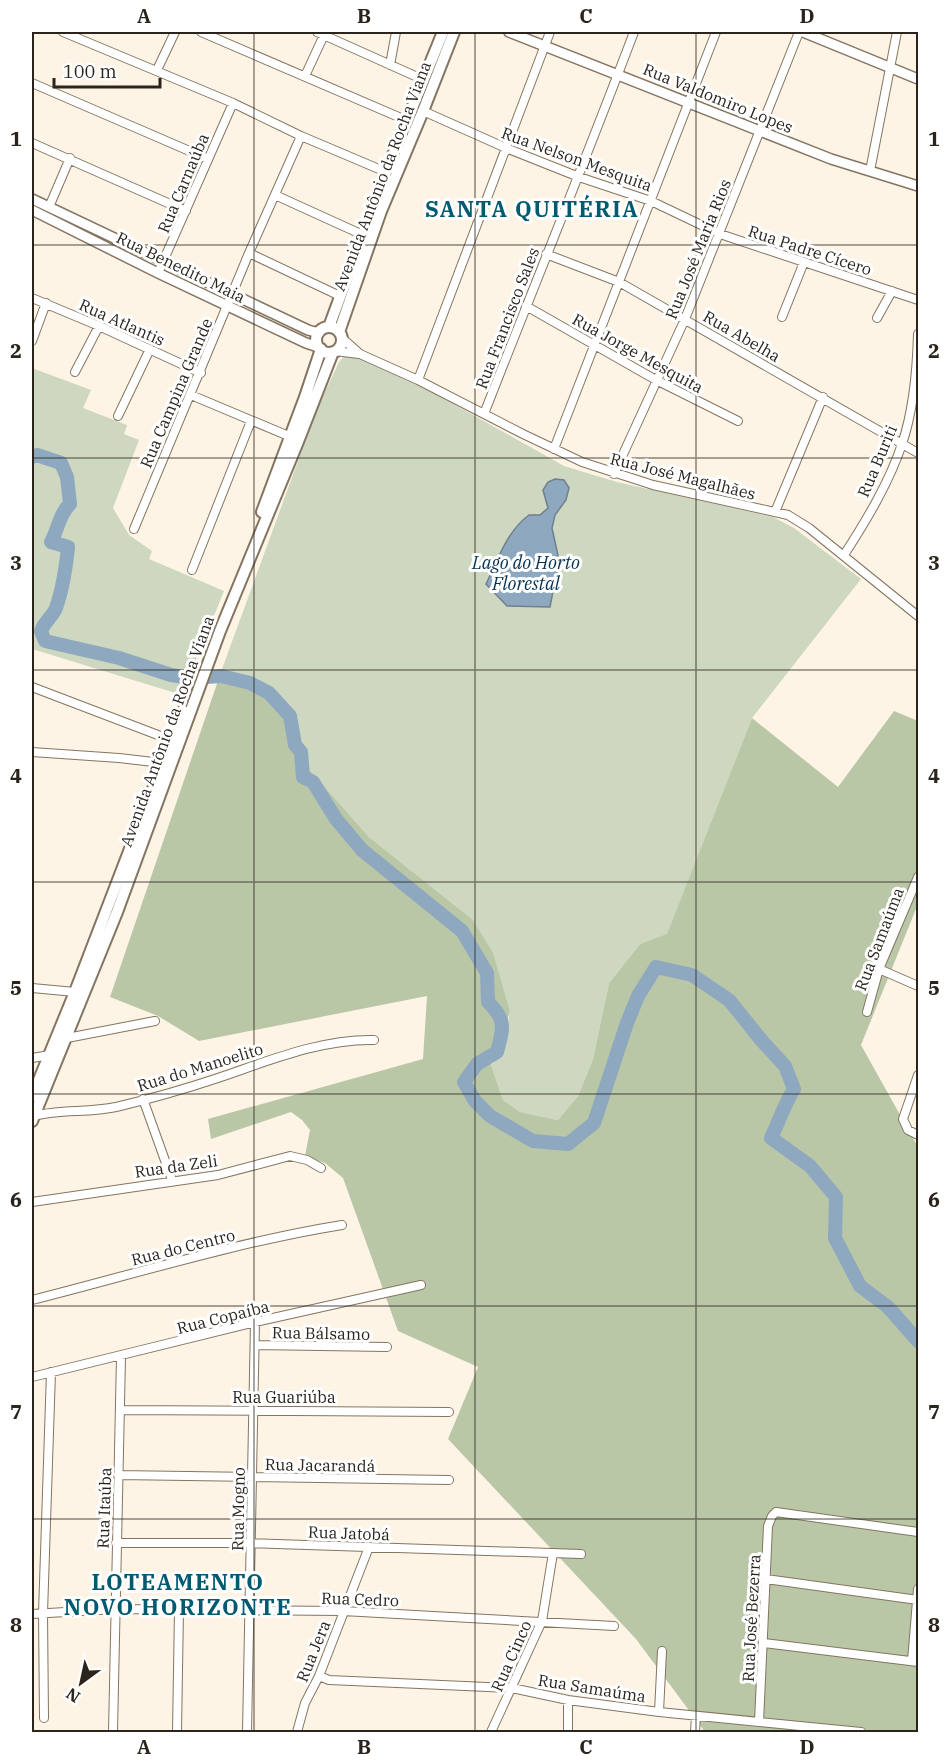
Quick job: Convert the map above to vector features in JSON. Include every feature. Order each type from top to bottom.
[{"type":"main road","name":"Avenida Antônio da Rocha Viana","points":[[217,630],[297,444],[334,351],[340,345],[332,332],[340,296],[386,172],[443,32]]},
{"type":"main road","name":"Avenida Antônio da Rocha Viana","points":[[33,1119],[117,912],[197,684],[291,437],[320,348],[316,342],[332,332],[454,32]]},
{"type":"main road","points":[[320,348],[334,351]]},
{"type":"main road","name":"Avenida Antônio da Rocha Viana","points":[[32,1097],[75,992],[162,763],[197,684]]},
{"type":"street","points":[[63,32],[157,70],[386,172]]},
{"type":"street","points":[[157,70],[175,32]]},
{"type":"street","points":[[201,32],[408,121]]},
{"type":"street","points":[[390,65],[396,32]]},
{"type":"street","name":"Rua Valdomiro Lopes","points":[[509,32],[831,159],[918,186]]},
{"type":"street","points":[[418,380],[550,32]]},
{"type":"street","name":"Rua Francisco Sales","points":[[484,414],[546,254],[579,177],[634,32]]},
{"type":"street","points":[[554,449],[716,32]]},
{"type":"street","points":[[801,32],[918,79]]},
{"type":"street","name":"Rua José Maria Rios","points":[[614,474],[685,319],[759,131],[801,32]]},
{"type":"street","points":[[870,171],[897,32]]},
{"type":"street","points":[[305,76],[326,34],[424,80]]},
{"type":"street","points":[[32,83],[208,159]]},
{"type":"street","name":"Rua Carnaúba","points":[[158,273],[233,103]]},
{"type":"street","name":"Rua Nelson Mesquita","points":[[423,111],[579,177],[651,201],[720,234]]},
{"type":"street","name":"Rua Campina Grande","points":[[134,529],[201,373],[249,253],[301,136]]},
{"type":"street","points":[[32,143],[186,211]]},
{"type":"street","points":[[48,207],[69,158]]},
{"type":"street","points":[[274,195],[363,236]]},
{"type":"street","name":"Rua Benedito Maia","points":[[32,204],[48,207],[308,330],[332,332]]},
{"type":"street","name":"Rua Benedito Maia","points":[[32,204],[158,273],[306,344],[320,348]]},
{"type":"street","name":"Rua Padre Cícero","points":[[720,234],[918,300]]},
{"type":"street","points":[[249,253],[340,296]]},
{"type":"street","name":"Rua Abelha","points":[[546,254],[619,282],[918,453]]},
{"type":"street","points":[[782,317],[804,262]]},
{"type":"street","points":[[877,318],[891,291]]},
{"type":"street","name":"Rua Atlantis","points":[[32,298],[201,373]]},
{"type":"street","points":[[32,341],[46,303]]},
{"type":"street","name":"Rua Jorge Mesquita","points":[[526,306],[656,380],[738,421]]},
{"type":"street","points":[[75,372],[99,326]]},
{"type":"street","name":"Rua José Magalhães","points":[[332,332],[360,354],[418,380],[554,449],[614,474],[654,486],[775,512],[797,520],[918,616]]},
{"type":"street","name":"Rua Buriti","points":[[844,555],[865,522],[902,444],[917,368],[918,334]]},
{"type":"street","points":[[118,416],[150,349]]},
{"type":"street","name":"Rua José Magalhães","points":[[334,351],[360,354]]},
{"type":"street","points":[[191,394],[291,437]]},
{"type":"street","points":[[775,512],[823,397]]},
{"type":"street","points":[[192,570],[251,421]]},
{"type":"street","points":[[32,687],[171,741]]},
{"type":"street","points":[[32,752],[162,763]]},
{"type":"street","name":"Rua Samaúma","points":[[867,1012],[879,969],[918,877]]},
{"type":"street","points":[[879,969],[918,986]]},
{"type":"street","points":[[32,988],[75,992]]},
{"type":"street","points":[[67,1038],[155,1021]]},
{"type":"street","name":"Rua do Manoelito","points":[[33,1119],[114,1107],[179,1090],[259,1063],[321,1046],[357,1040],[374,1040]]},
{"type":"street","points":[[32,1058],[50,1055]]},
{"type":"street","points":[[918,1075],[904,1113],[908,1130],[918,1135]]},
{"type":"street","points":[[143,1099],[172,1180]]},
{"type":"street","name":"Rua da Zeli","points":[[32,1203],[218,1174],[290,1156],[307,1160],[321,1168]]},
{"type":"street","name":"Rua do Centro","points":[[32,1300],[219,1251],[342,1225]]},
{"type":"street","name":"Rua Copaíba","points":[[32,1377],[121,1357],[255,1322],[421,1285]]},
{"type":"street","name":"Rua Mogno","points":[[247,1732],[255,1322]]},
{"type":"street","name":"Rua Bálsamo","points":[[255,1345],[387,1347]]},
{"type":"street","name":"Rua Itaúba","points":[[113,1732],[121,1357]]},
{"type":"street","points":[[44,1718],[44,1614],[51,1372]]},
{"type":"street","name":"Rua Guariúba","points":[[120,1410],[448,1412]]},
{"type":"street","name":"Rua Jacarandá","points":[[118,1475],[449,1480]]},
{"type":"street","name":"Rua José Bezerra","points":[[759,1722],[768,1526],[772,1516],[776,1512],[918,1532]]},
{"type":"street","name":"Rua Jatobá","points":[[116,1543],[250,1543],[581,1554]]},
{"type":"street","name":"Rua Jera","points":[[297,1732],[305,1703],[319,1676],[369,1547]]},
{"type":"street","name":"Rua Cinco","points":[[491,1732],[542,1621],[553,1553]]},
{"type":"street","points":[[766,1579],[918,1600]]},
{"type":"street","points":[[764,1643],[915,1662],[918,1589]]},
{"type":"street","name":"Rua Cedro","points":[[32,1614],[115,1609],[343,1611],[614,1626]]},
{"type":"street","points":[[177,1732],[179,1609]]},
{"type":"street","points":[[659,1712],[662,1651]]},
{"type":"street","name":"Rua Samaúma","points":[[319,1676],[329,1680],[512,1688],[568,1700],[659,1712],[861,1732]]},
{"type":"street","points":[[568,1700],[568,1732]]},
{"type":"street","points":[[695,1732],[696,1716]]},
{"type":"green space","points":[[350,354],[432,392],[564,466],[617,482],[773,517],[794,528],[861,579],[752,718],[667,935],[640,944],[609,983],[593,1059],[578,1096],[558,1120],[520,1112],[503,1100],[491,1065],[502,1052],[510,1012],[472,919],[369,837],[310,770],[294,713],[222,669],[317,409],[339,362],[344,356]]},
{"type":"green space","points":[[32,368],[91,390],[83,408],[127,425],[124,434],[139,440],[113,508],[129,535],[152,551],[149,559],[224,591],[182,695],[32,649]]},
{"type":"green space","points":[[222,669],[271,689],[294,713],[310,770],[369,837],[472,919],[493,953],[510,1012],[491,1065],[503,1100],[520,1112],[558,1120],[578,1096],[593,1059],[609,983],[640,944],[667,934],[752,718],[838,787],[894,711],[918,721],[918,904],[861,1045],[918,1147],[918,1732],[705,1732],[636,1639],[448,1439],[478,1367],[398,1331],[343,1178],[325,1163],[305,1156],[310,1130],[302,1120],[291,1112],[211,1139],[208,1119],[423,1059],[427,996],[199,1041],[158,1016],[110,997]]},
{"type":"water","name":"Lago do Horto Florestal","points":[[555,479],[564,480],[569,488],[566,500],[555,515],[552,528],[559,560],[550,607],[507,606],[486,584],[504,546],[515,529],[529,515],[540,515],[548,508],[543,490],[548,482]]},
{"type":"waterway","points":[[32,457],[37,455],[61,463],[67,477],[70,504],[63,512],[51,542],[68,547],[64,578],[55,611],[41,631],[45,641],[119,658],[171,675],[192,678],[221,676],[250,683],[269,693],[290,716],[295,745],[301,752],[303,777],[313,782],[336,819],[362,850],[462,931],[487,973],[488,1002],[501,1020],[501,1037],[497,1052],[477,1064],[464,1082],[475,1101],[490,1116],[533,1141],[568,1144],[594,1123],[627,1023],[638,996],[656,967],[692,975],[729,1000],[785,1066],[794,1089],[771,1138],[810,1166],[836,1197],[835,1238],[860,1286],[888,1307],[918,1341]]},
{"type":"district","name":"SANTA QUITÉRIA","points":[[532,209]]},
{"type":"district","name":"LOTEAMENTO NOVO HORIZONTE","points":[[178,1595]]}]
